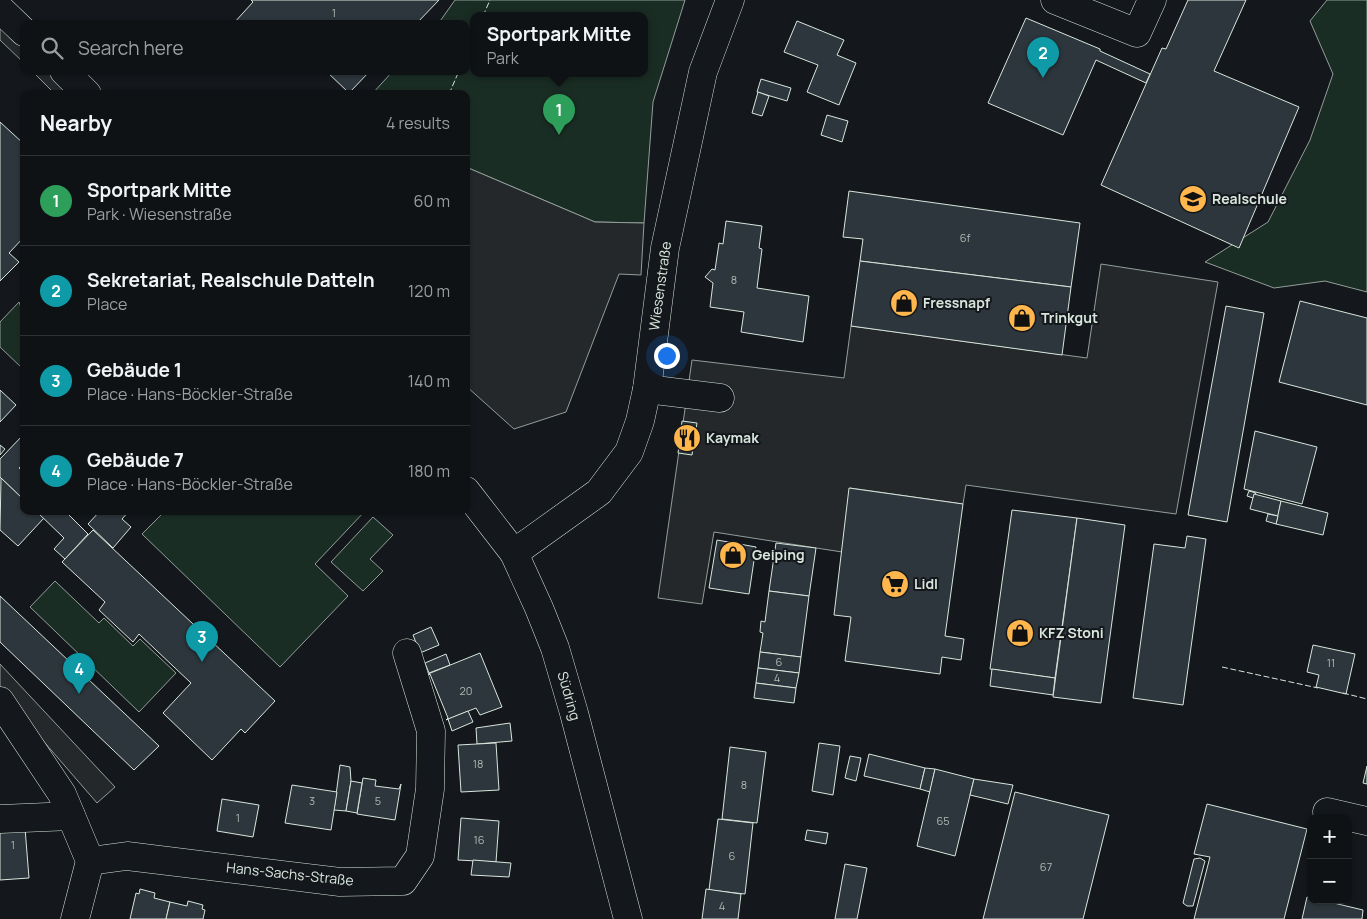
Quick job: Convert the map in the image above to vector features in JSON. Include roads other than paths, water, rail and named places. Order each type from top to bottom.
[{"type":"street","name":"Wiesenstraße","points":[[514,554],[599,492],[630,452],[640,421],[647,389],[665,248],[703,72],[730,0]]},
{"type":"street","points":[[1055,0],[1137,33],[1152,0]]},
{"type":"street","points":[[0,8],[20,28]]},
{"type":"street","points":[[68,75],[83,90]]},
{"type":"street","points":[[647,389],[720,398]]},
{"type":"street","name":"Südring","points":[[470,496],[514,554],[539,608],[558,658],[628,919]]},
{"type":"street","name":"Hans-Sachs-Straße","points":[[90,861],[127,856],[340,882],[403,880],[420,856],[430,789],[431,731],[407,653]]},
{"type":"street","points":[[0,702],[62,794],[90,861],[75,919]]},
{"type":"street","points":[[1327,812],[1367,820]]},
{"type":"street","points":[[0,819],[71,816]]},
{"type":"place","name":"Sekretariat, Realschule Datteln","points":[[1043,78]]},
{"type":"place","name":"Sportpark Mitte","points":[[559,135]]},
{"type":"place","name":"Realschule","points":[[1193,199]]},
{"type":"place","name":"Fressnapf","points":[[904,303]]},
{"type":"place","name":"Trinkgut","points":[[1022,318]]},
{"type":"place","name":"Kaymak","points":[[687,438]]},
{"type":"place","name":"Geiping","points":[[733,555]]},
{"type":"place","name":"Lidl","points":[[895,584]]},
{"type":"place","name":"KFZ Stoni","points":[[1020,633]]},
{"type":"place","name":"Gebäude 1","points":[[202,662]]},
{"type":"place","name":"Gebäude 7","points":[[79,694]]}]
